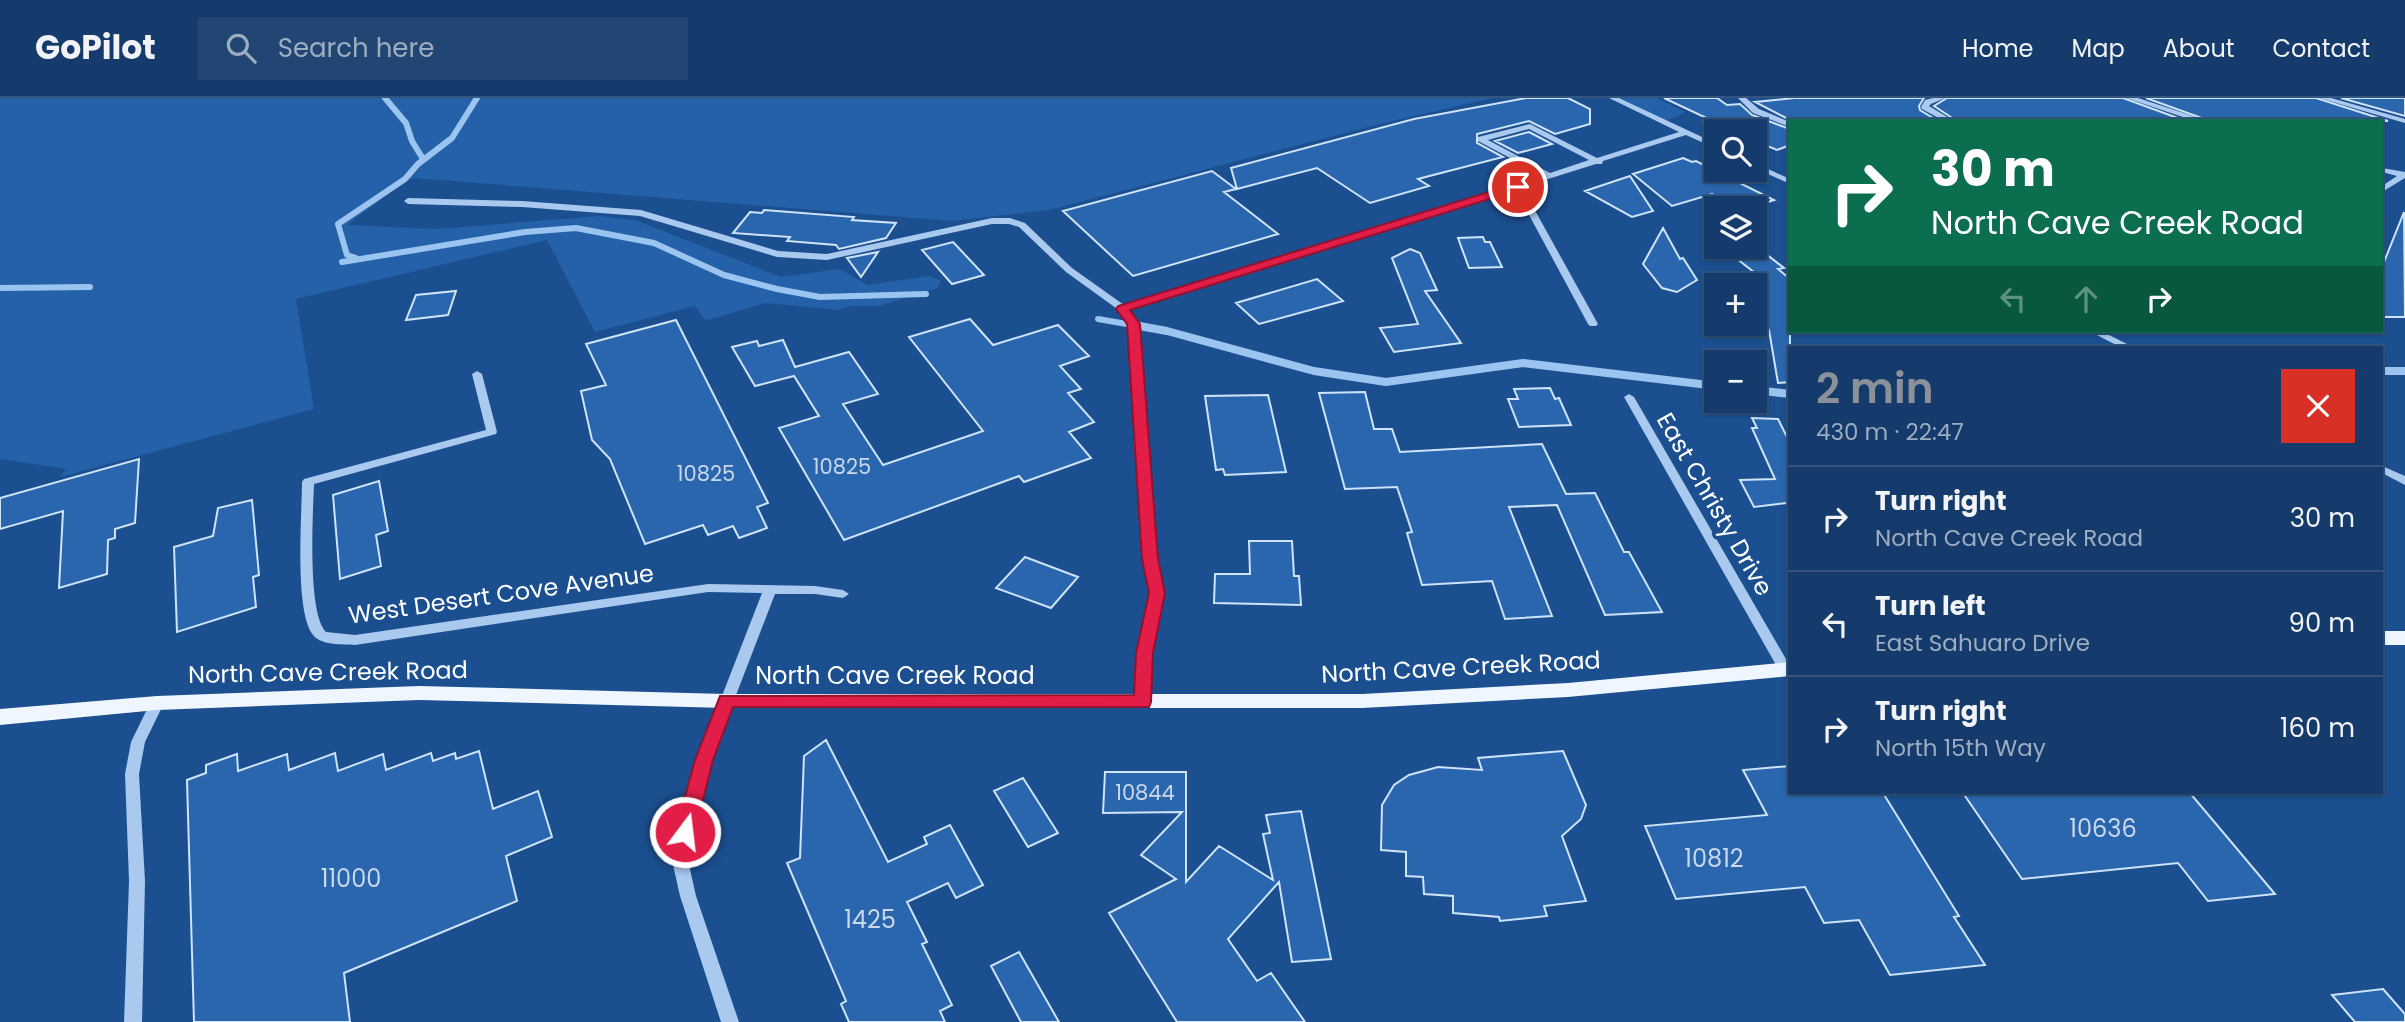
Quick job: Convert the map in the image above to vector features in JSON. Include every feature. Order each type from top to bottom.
[{"type":"main road","points":[[2383,638],[2405,638]]},
{"type":"main road","name":"North Cave Creek Road","points":[[0,717],[157,703],[419,693],[726,701],[1362,701],[1568,690],[1788,669]]},
{"type":"street","points":[[1614,98],[1704,140]]},
{"type":"street","points":[[1742,98],[1756,111],[1788,124]]},
{"type":"street","points":[[1941,98],[1928,102],[1925,107],[1946,119]]},
{"type":"street","points":[[2130,98],[2198,119]]},
{"type":"street","points":[[2323,98],[2405,121]]},
{"type":"street","points":[[1550,176],[1481,139],[1530,126],[1599,162]]},
{"type":"street","points":[[1123,309],[1688,132]]},
{"type":"street","points":[[2383,170],[2403,175]]},
{"type":"street","points":[[1767,171],[1788,181]]},
{"type":"street","points":[[2383,189],[2403,175]]},
{"type":"street","points":[[1518,187],[1593,324]]},
{"type":"street","points":[[408,201],[522,204],[641,213],[777,254],[827,257],[992,221],[1010,221],[1022,225],[1069,270],[1123,309],[1134,324],[1150,559],[1157,593],[1144,653],[1142,702]]},
{"type":"street","points":[[2098,333],[2126,346]]},
{"type":"street","name":"West Desert Cove Avenue","points":[[477,374],[492,432],[308,482],[309,579],[312,619],[319,633],[331,639],[355,640],[708,588],[815,590],[843,594]]},
{"type":"street","name":"East Christy Drive","points":[[1629,397],[1788,669]]},
{"type":"street","points":[[2383,470],[2405,481]]},
{"type":"street","points":[[730,1022],[688,896],[679,856],[704,760],[770,589]]},
{"type":"street","points":[[133,1022],[137,881],[132,774],[138,742],[157,703]]},
{"type":"shaded area","points":[[0,98],[1493,98],[1380,124],[1049,210],[952,221],[415,178],[404,182],[347,225],[436,229],[600,216],[635,220],[781,277],[840,269],[867,285],[930,276],[941,281],[937,288],[879,306],[850,306],[838,310],[766,303],[708,320],[703,318],[695,306],[595,332],[547,240],[296,299],[314,409],[60,477],[66,469],[0,459]]},
{"type":"shaded area","points":[[1620,98],[1656,98],[1686,112],[1667,121]]},
{"type":"building","points":[[1526,98],[1568,98],[1590,109],[1590,124],[1555,134],[1529,121],[1477,134],[1477,143],[1503,157],[1418,179],[1429,186],[1370,203],[1317,168],[1237,189],[1231,168],[1414,119]]},
{"type":"building","points":[[1664,98],[1717,98],[1727,105],[1740,104],[1752,115],[1763,119],[1709,119]]},
{"type":"building","points":[[1794,98],[1924,98],[1919,106],[1920,110],[1935,119],[1788,119],[1755,102]]},
{"type":"building","points":[[1947,98],[2123,98],[2181,119],[1954,119],[1934,106]]},
{"type":"building","points":[[2146,98],[2316,98],[2382,119],[2204,119]]},
{"type":"building","points":[[2341,98],[2405,98],[2405,116]]},
{"type":"building","points":[[1767,121],[1788,128],[1788,146],[1777,150],[1767,146]]},
{"type":"building","points":[[1529,132],[1552,144],[1518,153],[1495,141]]},
{"type":"building","points":[[1683,158],[1704,165],[1704,182],[1738,182],[1766,196],[1712,194],[1672,206],[1633,174]]},
{"type":"building","points":[[1212,171],[1236,189],[1224,192],[1278,234],[1133,276],[1063,211]]},
{"type":"building","points":[[1630,176],[1653,211],[1632,217],[1585,191]]},
{"type":"building","points":[[764,210],[896,223],[886,238],[839,249],[836,245],[787,241],[790,237],[733,233],[750,212],[762,213]]},
{"type":"building","points":[[2404,212],[2405,317],[2383,317],[2383,264]]},
{"type":"building","points":[[1663,228],[1680,259],[1683,258],[1697,280],[1677,292],[1662,288],[1643,264]]},
{"type":"building","points":[[1483,237],[1485,242],[1490,242],[1502,267],[1469,268],[1458,238]]},
{"type":"building","points":[[953,242],[984,275],[952,284],[922,250]]},
{"type":"building","points":[[1410,249],[1420,253],[1437,290],[1425,291],[1461,343],[1394,352],[1380,328],[1418,324],[1392,258]]},
{"type":"building","points":[[878,252],[861,277],[847,258]]},
{"type":"building","points":[[1767,255],[1784,268],[1778,269],[1788,277],[1788,382],[1778,383],[1767,330],[1767,273],[1755,273],[1737,259],[1767,259]]},
{"type":"building","points":[[1317,279],[1343,301],[1259,324],[1236,303]]},
{"type":"building","points":[[456,291],[448,315],[406,320],[416,295]]},
{"type":"building","points":[[970,319],[993,345],[1058,325],[1089,356],[1060,366],[1081,389],[1068,393],[1094,422],[1069,432],[1091,458],[1024,482],[1019,476],[844,540],[779,428],[819,416],[794,376],[755,386],[732,347],[757,341],[759,346],[783,340],[795,367],[849,352],[878,394],[843,404],[883,465],[983,431],[909,337]]},
{"type":"building","points":[[676,320],[768,503],[757,507],[767,528],[739,538],[733,526],[708,535],[703,525],[645,544],[610,459],[592,440],[581,391],[606,385],[586,344]]},
{"type":"building","points":[[1550,388],[1555,399],[1559,398],[1571,425],[1519,427],[1508,399],[1518,399],[1514,389]]},
{"type":"building","points":[[1365,392],[1374,429],[1392,429],[1400,452],[1542,444],[1566,494],[1595,493],[1624,552],[1629,552],[1662,612],[1605,615],[1557,505],[1509,507],[1552,616],[1505,619],[1492,581],[1422,585],[1407,533],[1412,532],[1397,487],[1345,489],[1319,393]]},
{"type":"building","points":[[1268,395],[1286,472],[1225,475],[1223,469],[1216,470],[1205,396]]},
{"type":"building","points":[[1752,418],[1778,419],[1788,439],[1788,506],[1787,503],[1754,507],[1740,480],[1775,479],[1752,428],[1757,428]]},
{"type":"building","points":[[139,459],[135,523],[115,529],[115,538],[108,540],[107,574],[59,588],[63,511],[0,529],[0,498]]},
{"type":"building","points":[[379,481],[388,531],[376,535],[381,566],[340,579],[333,495]]},
{"type":"building","points":[[252,500],[259,575],[253,577],[256,607],[177,632],[174,547],[213,536],[218,508]]},
{"type":"building","points":[[1249,541],[1292,541],[1294,576],[1299,576],[1301,605],[1214,603],[1215,574],[1250,574]]},
{"type":"building","points":[[1025,557],[1078,577],[1051,608],[996,588]]},
{"type":"building","points":[[826,740],[888,862],[927,844],[924,837],[950,825],[983,885],[956,898],[948,883],[907,902],[927,942],[922,944],[952,1005],[940,1011],[945,1022],[849,1022],[841,1004],[846,1001],[787,863],[800,858],[804,756]]},
{"type":"building","points":[[479,751],[493,809],[538,791],[552,837],[506,856],[517,901],[344,973],[350,1022],[194,1022],[187,780],[206,773],[206,765],[237,754],[238,771],[287,754],[289,770],[335,753],[338,771],[383,754],[386,770],[431,753],[433,761],[455,753],[456,759]]},
{"type":"building","points":[[1563,751],[1586,805],[1581,819],[1562,836],[1586,901],[1544,906],[1547,916],[1500,921],[1499,917],[1453,913],[1453,896],[1424,894],[1423,877],[1406,876],[1406,852],[1381,850],[1382,805],[1394,785],[1409,775],[1438,767],[1482,770],[1478,758]]},
{"type":"building","points":[[1788,766],[1788,794],[1884,794],[1959,916],[1954,917],[1985,965],[1890,975],[1859,920],[1824,923],[1805,887],[1676,899],[1645,826],[1767,815],[1743,770]]},
{"type":"building","points":[[1105,772],[1186,772],[1186,882],[1219,846],[1273,880],[1263,834],[1270,833],[1266,815],[1301,811],[1331,959],[1292,962],[1279,882],[1228,939],[1257,981],[1271,973],[1305,1022],[1177,1022],[1109,913],[1176,879],[1141,855],[1182,812],[1103,813]]},
{"type":"building","points":[[1023,778],[1058,833],[1028,847],[994,791]]},
{"type":"building","points":[[1964,794],[2191,794],[2275,894],[2208,901],[2178,863],[2022,879]]},
{"type":"building","points":[[1019,952],[1059,1022],[1021,1022],[991,966]]},
{"type":"building","points":[[2383,989],[2405,1014],[2405,1022],[2355,1022],[2332,995]]},
{"type":"waterway","points":[[385,98],[406,123],[412,141],[423,159]]},
{"type":"waterway","points":[[356,258],[347,255],[338,224],[405,179],[418,164],[452,138],[477,98]]},
{"type":"waterway","points":[[342,262],[525,232],[576,228],[654,243],[724,275],[777,289],[820,297],[926,294]]},
{"type":"waterway","points":[[0,288],[90,287]]},
{"type":"waterway","points":[[1098,319],[1144,327]]},
{"type":"waterway","points":[[1134,325],[1167,331],[1314,371],[1386,382],[1523,363],[1704,384]]},
{"type":"waterway","points":[[2383,371],[2405,371]]},
{"type":"waterway","points":[[1767,391],[1788,394]]},
{"type":"route","points":[[685,832],[704,760],[726,701],[1142,702],[1144,653],[1154,617],[1157,593],[1150,559],[1134,324],[1123,309],[1518,187]]}]
